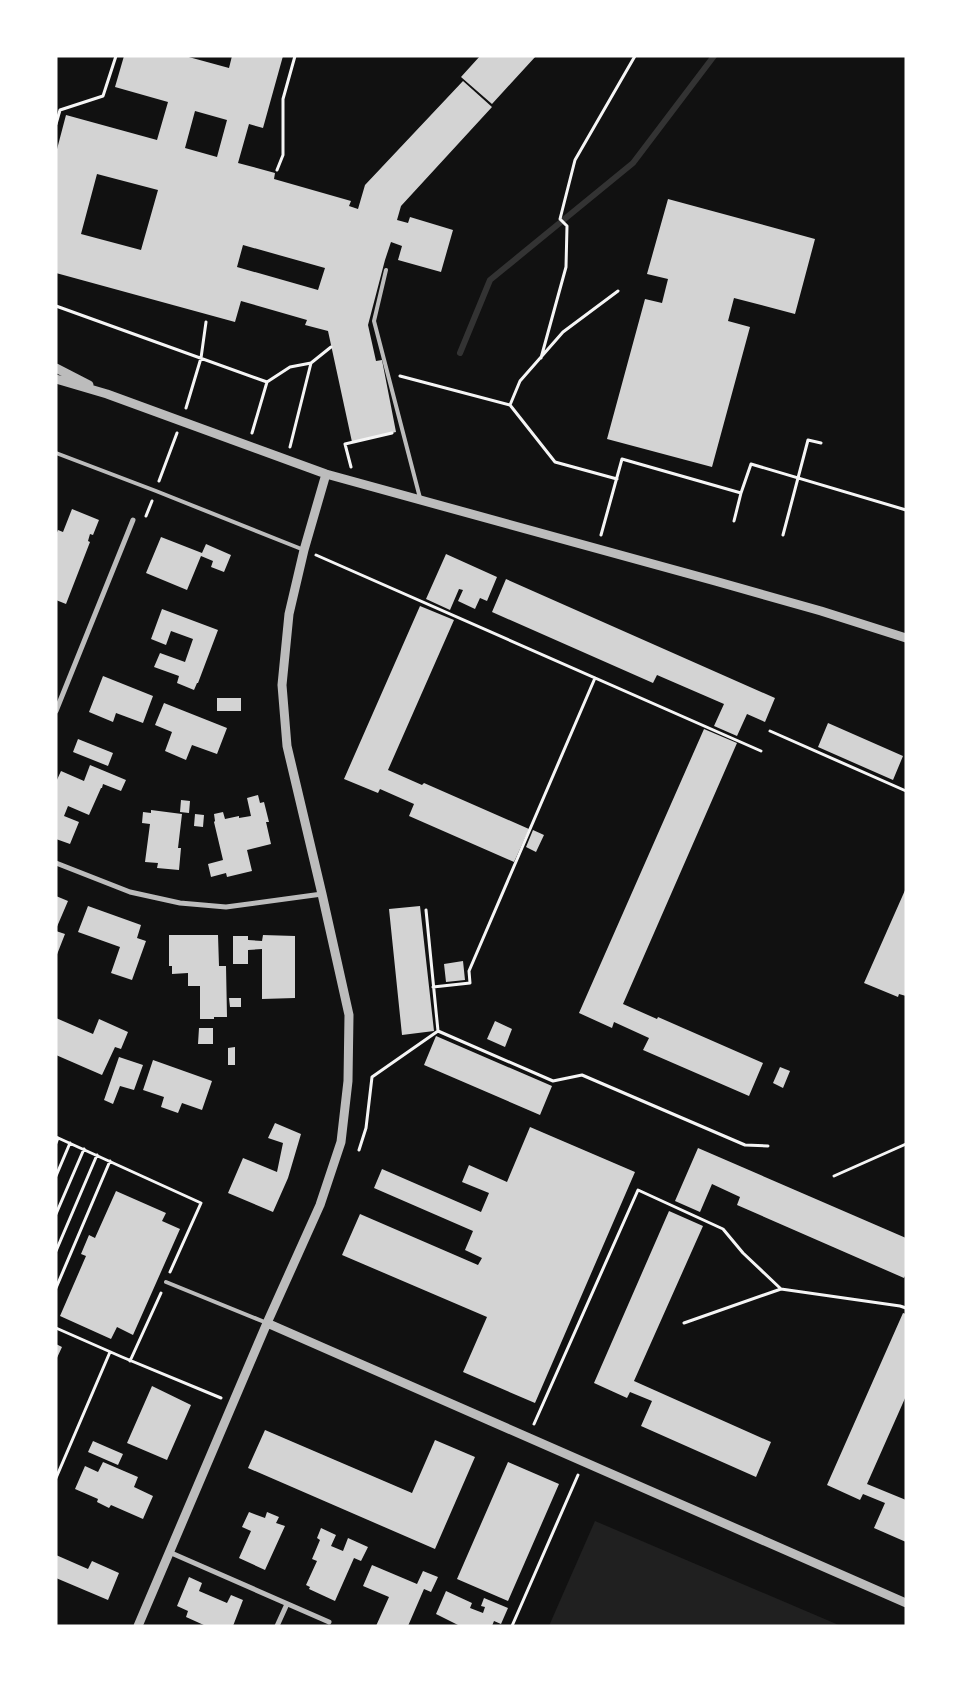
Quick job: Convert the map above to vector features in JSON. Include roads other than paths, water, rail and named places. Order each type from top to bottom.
[{"type":"street","points":[[56,368],[107,394]]},
{"type":"street","points":[[56,379],[107,394],[326,474],[821,611],[906,638]]},
{"type":"street","points":[[138,1626],[267,1323],[320,1205],[341,1142],[348,1081],[349,1016],[287,746],[282,685],[289,614],[304,550],[326,474]]},
{"type":"street","points":[[56,711],[133,520]]},
{"type":"street","points":[[56,864],[130,892],[180,903],[226,907],[322,894]]},
{"type":"street","points":[[267,1323],[906,1602]]},
{"type":"street","points":[[169,1552],[329,1622]]},
{"type":"street","points":[[277,1626],[287,1604]]},
{"type":"lane","points":[[386,270],[374,321],[421,500]]},
{"type":"lane","points":[[56,453],[304,550]]},
{"type":"lane","points":[[166,1282],[267,1323]]},
{"type":"waterway","points":[[460,353],[490,280],[633,163],[714,56]]}]
